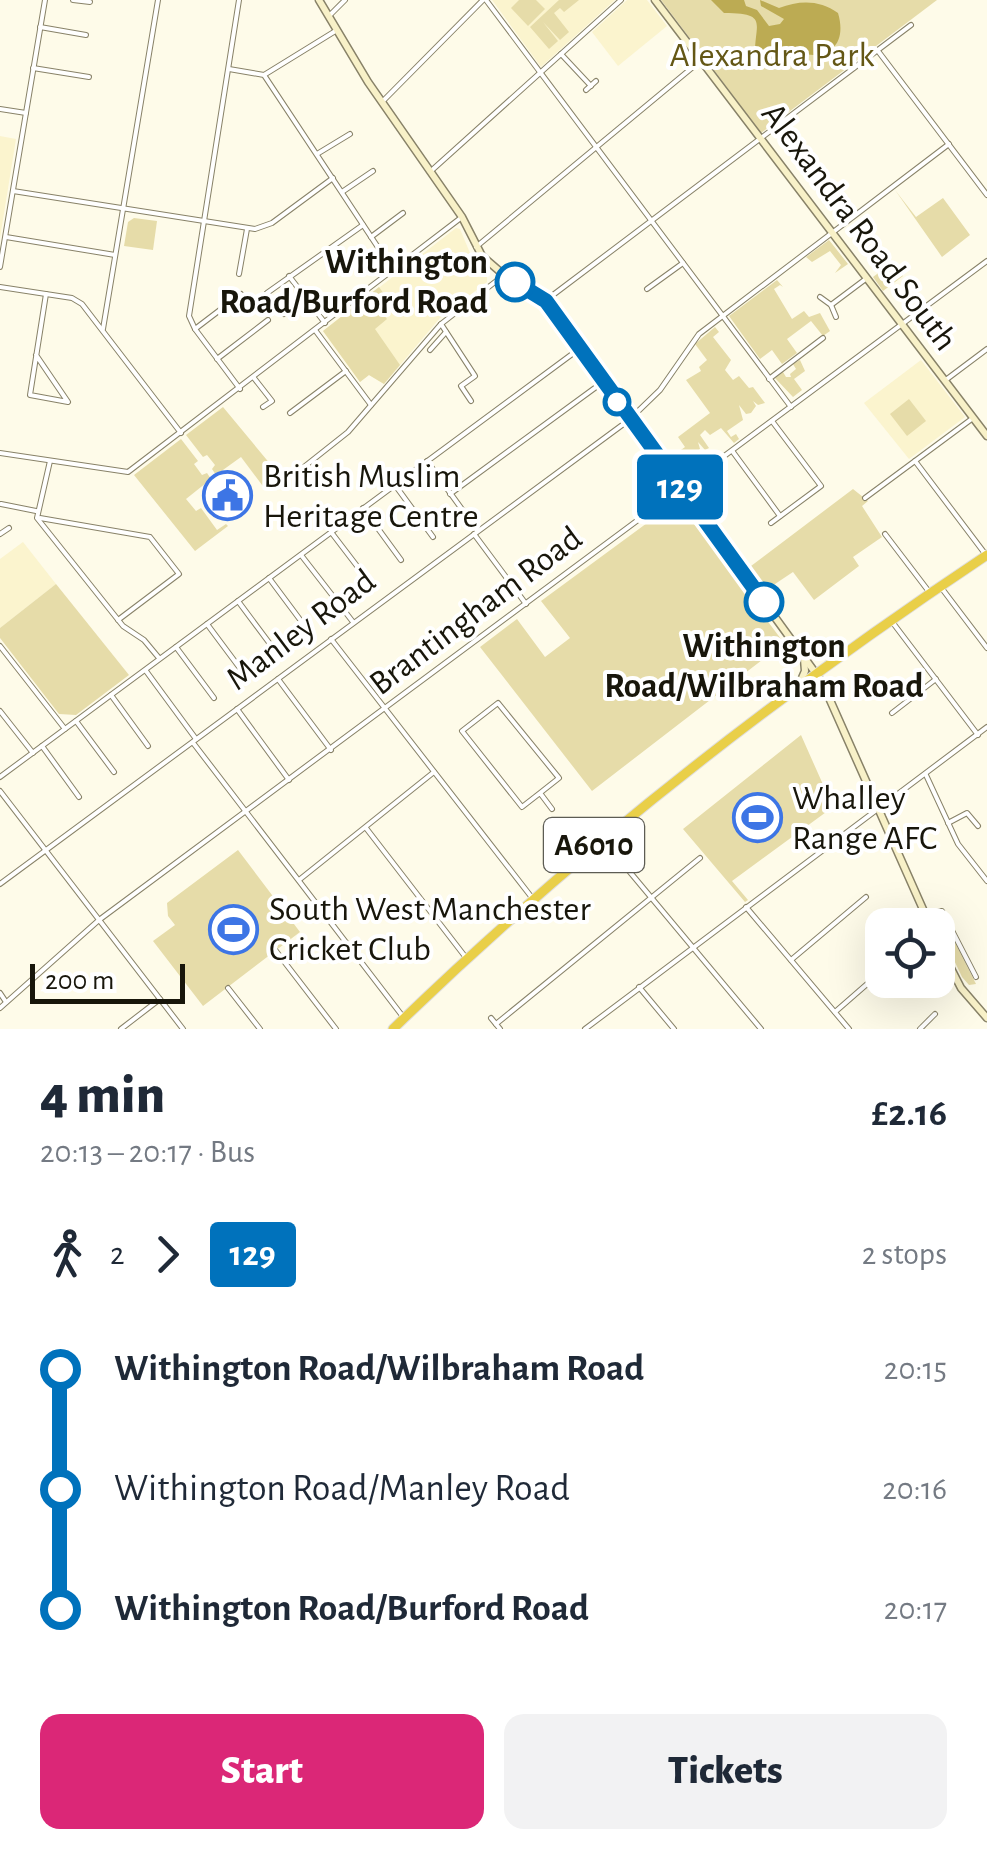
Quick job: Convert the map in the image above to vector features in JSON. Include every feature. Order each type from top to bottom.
[{"type":"highway","name":"A6010","points":[[393,1029],[533,898],[734,732],[986,555]]},
{"type":"street","points":[[0,267],[45,0]]},
{"type":"street","points":[[73,0],[90,2]]},
{"type":"street","points":[[103,329],[158,0]]},
{"type":"street","points":[[238,0],[189,308],[195,330],[240,389]]},
{"type":"street","points":[[320,0],[382,102],[462,217],[476,247],[504,275],[546,301],[815,673],[922,908]]},
{"type":"street","points":[[329,16],[345,0]]},
{"type":"street","points":[[382,102],[485,0],[791,407]]},
{"type":"street","points":[[430,172],[621,0]]},
{"type":"street","name":"Alexandra Road South","points":[[655,0],[987,436]]},
{"type":"street","points":[[546,301],[911,25]]},
{"type":"street","points":[[40,27],[86,35]]},
{"type":"street","points":[[228,69],[264,74],[337,30]]},
{"type":"street","points":[[878,50],[987,195]]},
{"type":"street","points":[[561,54],[591,86]]},
{"type":"street","points":[[476,247],[701,61]]},
{"type":"street","points":[[33,68],[89,77]]},
{"type":"street","points":[[264,74],[393,270]]},
{"type":"street","points":[[0,109],[26,113]]},
{"type":"street","points":[[316,154],[350,134]]},
{"type":"street","name":"Manley Road","points":[[0,884],[630,420],[660,390],[700,334],[949,144]]},
{"type":"street","points":[[342,192],[373,171]]},
{"type":"street","points":[[13,190],[259,229],[272,224],[333,178]]},
{"type":"street","points":[[372,237],[403,214]]},
{"type":"street","points":[[0,453],[128,472],[462,217]]},
{"type":"street","points":[[267,293],[363,225]]},
{"type":"street","points":[[239,274],[247,228]]},
{"type":"street","points":[[5,236],[115,255]]},
{"type":"street","name":"Brantingham Road","points":[[0,1008],[99,920],[987,261]]},
{"type":"street","points":[[647,289],[682,263]]},
{"type":"street","points":[[295,474],[348,432],[440,324],[504,275]]},
{"type":"street","points":[[289,276],[324,323]]},
{"type":"street","points":[[830,305],[866,278]]},
{"type":"street","points":[[0,287],[72,298],[82,304],[181,434]]},
{"type":"street","points":[[36,355],[68,402],[30,395],[36,355],[46,294]]},
{"type":"street","points":[[195,330],[241,294]]},
{"type":"street","points":[[820,297],[836,317]]},
{"type":"street","points":[[284,314],[305,298]]},
{"type":"street","points":[[217,359],[268,320]]},
{"type":"street","points":[[440,324],[474,376],[461,386],[471,401]]},
{"type":"street","points":[[315,330],[371,405]]},
{"type":"street","points":[[430,350],[446,332]]},
{"type":"street","points":[[769,379],[823,338]]},
{"type":"street","points":[[0,777],[579,349]]},
{"type":"street","points":[[945,381],[987,349]]},
{"type":"street","points":[[290,413],[346,371]]},
{"type":"street","points":[[254,378],[272,401],[263,407]]},
{"type":"street","points":[[450,494],[602,382]]},
{"type":"street","points":[[866,498],[973,418]]},
{"type":"street","points":[[772,421],[821,486],[772,523]]},
{"type":"street","points":[[733,452],[780,516]]},
{"type":"street","points":[[50,461],[38,515],[118,620],[160,659]]},
{"type":"street","points":[[916,461],[986,555]]},
{"type":"street","points":[[427,462],[526,604]]},
{"type":"street","points":[[395,485],[433,536]]},
{"type":"street","points":[[1,504],[150,536],[180,574],[118,620]]},
{"type":"street","points":[[363,508],[402,560]]},
{"type":"street","points":[[0,534],[9,528]]},
{"type":"street","points":[[331,532],[370,583]]},
{"type":"street","points":[[886,534],[987,648]]},
{"type":"street","points":[[301,555],[354,623]]},
{"type":"street","points":[[269,578],[307,629]]},
{"type":"street","points":[[238,601],[276,652]]},
{"type":"street","points":[[890,620],[978,734]]},
{"type":"street","points":[[206,624],[245,675]]},
{"type":"street","points":[[331,639],[533,898]]},
{"type":"street","points":[[0,646],[65,730]]},
{"type":"street","points":[[176,647],[214,698]]},
{"type":"street","points":[[798,686],[805,671],[804,658]]},
{"type":"street","points":[[145,670],[246,812],[413,1029]]},
{"type":"street","points":[[278,679],[331,750]]},
{"type":"street","points":[[892,712],[936,679]]},
{"type":"street","points":[[111,695],[148,746]]},
{"type":"street","points":[[498,703],[559,778],[540,793],[522,807],[462,730],[498,703]]},
{"type":"street","points":[[237,709],[289,780]]},
{"type":"street","points":[[0,710],[33,753]]},
{"type":"street","points":[[76,721],[114,772]]},
{"type":"street","points":[[585,1029],[987,728]]},
{"type":"street","points":[[42,746],[80,797]]},
{"type":"street","points":[[299,880],[434,772]]},
{"type":"street","points":[[926,775],[962,850],[987,881]]},
{"type":"street","points":[[0,791],[183,1029]]},
{"type":"street","points":[[540,793],[552,809]]},
{"type":"street","points":[[948,823],[967,813],[978,826]]},
{"type":"street","points":[[365,827],[467,959]]},
{"type":"street","points":[[602,838],[761,1029]]},
{"type":"street","points":[[491,1018],[498,1027],[700,858]]},
{"type":"street","points":[[791,960],[866,896]]},
{"type":"street","points":[[746,907],[848,1029]]},
{"type":"street","points":[[955,936],[976,977]]},
{"type":"street","points":[[276,952],[336,1029]]},
{"type":"street","points":[[955,976],[985,1016]]},
{"type":"street","points":[[639,986],[674,1029]]},
{"type":"street","points":[[834,1012],[865,986]]},
{"type":"street","points":[[228,988],[260,1029]]},
{"type":"street","points":[[0,993],[6,1002]]},
{"type":"street","points":[[121,1029],[160,999]]},
{"type":"street","points":[[920,1029],[935,1014]]},
{"type":"shaded area","points":[[492,0],[615,0],[541,67]]},
{"type":"shaded area","points":[[627,0],[647,0],[667,26],[618,66],[592,32]]},
{"type":"shaded area","points":[[711,0],[744,0],[769,26],[784,19],[761,6],[760,0],[779,8],[817,4],[838,13],[839,36],[836,45],[822,54],[790,49],[782,63],[765,65],[755,55],[754,18],[724,13]]},
{"type":"shaded area","points":[[0,136],[16,139],[0,238]]},
{"type":"shaded area","points":[[456,228],[487,282],[440,318],[384,384],[369,375],[360,382],[323,331]]},
{"type":"shaded area","points":[[921,360],[965,417],[909,459],[864,403]]},
{"type":"shaded area","points":[[23,542],[56,584],[0,628],[0,559]]},
{"type":"green space","points":[[519,0],[536,0],[545,9],[528,26],[511,8]]},
{"type":"green space","points":[[559,0],[579,0],[564,12],[560,8],[554,13],[569,32],[560,40],[543,22],[558,41],[549,49],[530,27]]},
{"type":"green space","name":"Alexandra Park","points":[[661,0],[937,0],[761,133]]},
{"type":"green space","points":[[895,190],[916,217],[943,198],[970,235],[942,257]]},
{"type":"green space","points":[[134,218],[157,221],[153,250],[124,246],[128,222]]},
{"type":"green space","points":[[829,240],[848,264],[835,273],[841,265],[830,251],[812,262],[806,257]]},
{"type":"green space","points":[[893,262],[903,276],[883,291],[873,277]]},
{"type":"green space","points":[[777,280],[783,287],[774,289],[792,319],[804,311],[809,317],[820,313],[830,331],[823,336],[811,321],[787,339],[797,353],[782,364],[772,350],[760,359],[729,316]]},
{"type":"green space","points":[[379,287],[384,294],[374,303],[387,319],[375,329],[400,365],[384,384],[369,375],[360,382],[323,331]]},
{"type":"green space","points":[[715,327],[719,332],[713,337],[731,360],[725,370],[733,380],[739,376],[749,388],[753,387],[765,403],[758,405],[753,401],[756,406],[746,414],[739,405],[743,420],[727,431],[739,439],[734,443],[721,428],[710,435],[705,430],[700,435],[709,448],[705,450],[698,442],[700,449],[673,470],[662,455],[665,452],[670,458],[685,447],[678,437],[710,413],[686,380],[701,371],[699,367],[707,360],[695,344]]},
{"type":"green space","points":[[800,360],[805,371],[794,379],[802,390],[793,397],[775,378],[783,372],[791,377],[796,369],[793,364]]},
{"type":"green space","points":[[909,399],[926,421],[907,436],[890,414]]},
{"type":"green space","points":[[223,407],[276,471],[276,479],[265,489],[241,457],[216,475],[212,469],[215,465],[207,455],[203,457],[186,435]]},
{"type":"green space","points":[[181,439],[198,461],[194,464],[202,475],[207,473],[211,479],[186,499],[196,511],[201,508],[217,530],[228,526],[195,551],[134,475]]},
{"type":"green space","points":[[853,489],[868,501],[862,506],[882,537],[853,557],[859,566],[814,600],[793,572],[763,592],[747,569]]},
{"type":"green space","points":[[677,501],[784,643],[592,791],[480,647],[517,619],[545,657],[570,638],[541,601]]},
{"type":"green space","points":[[56,584],[129,675],[76,715],[59,714],[0,638],[0,628]]},
{"type":"green space","name":"Whalley Range AFC","points":[[801,735],[833,807],[732,881],[748,900],[745,902],[683,829]]},
{"type":"green space","name":"South West Manchester Cricket Club","points":[[238,850],[300,932],[203,1006],[153,941],[175,925],[168,916],[167,903]]},
{"type":"green space","points":[[955,942],[976,984],[969,985],[955,962]]},
{"type":"bus line","name":"129","points":[[515,282],[546,301],[764,602]]},
{"type":"place","name":"Withington Road/Burford Road","points":[[515,282]]},
{"type":"place","name":"British Muslim Heritage Centre","points":[[228,496]]},
{"type":"place","name":"Withington Road/Wilbraham Road","points":[[764,602]]},
{"type":"place","name":"Whalley Range AFC","points":[[757,818]]},
{"type":"place","name":"South West Manchester Cricket Club","points":[[234,929]]}]
